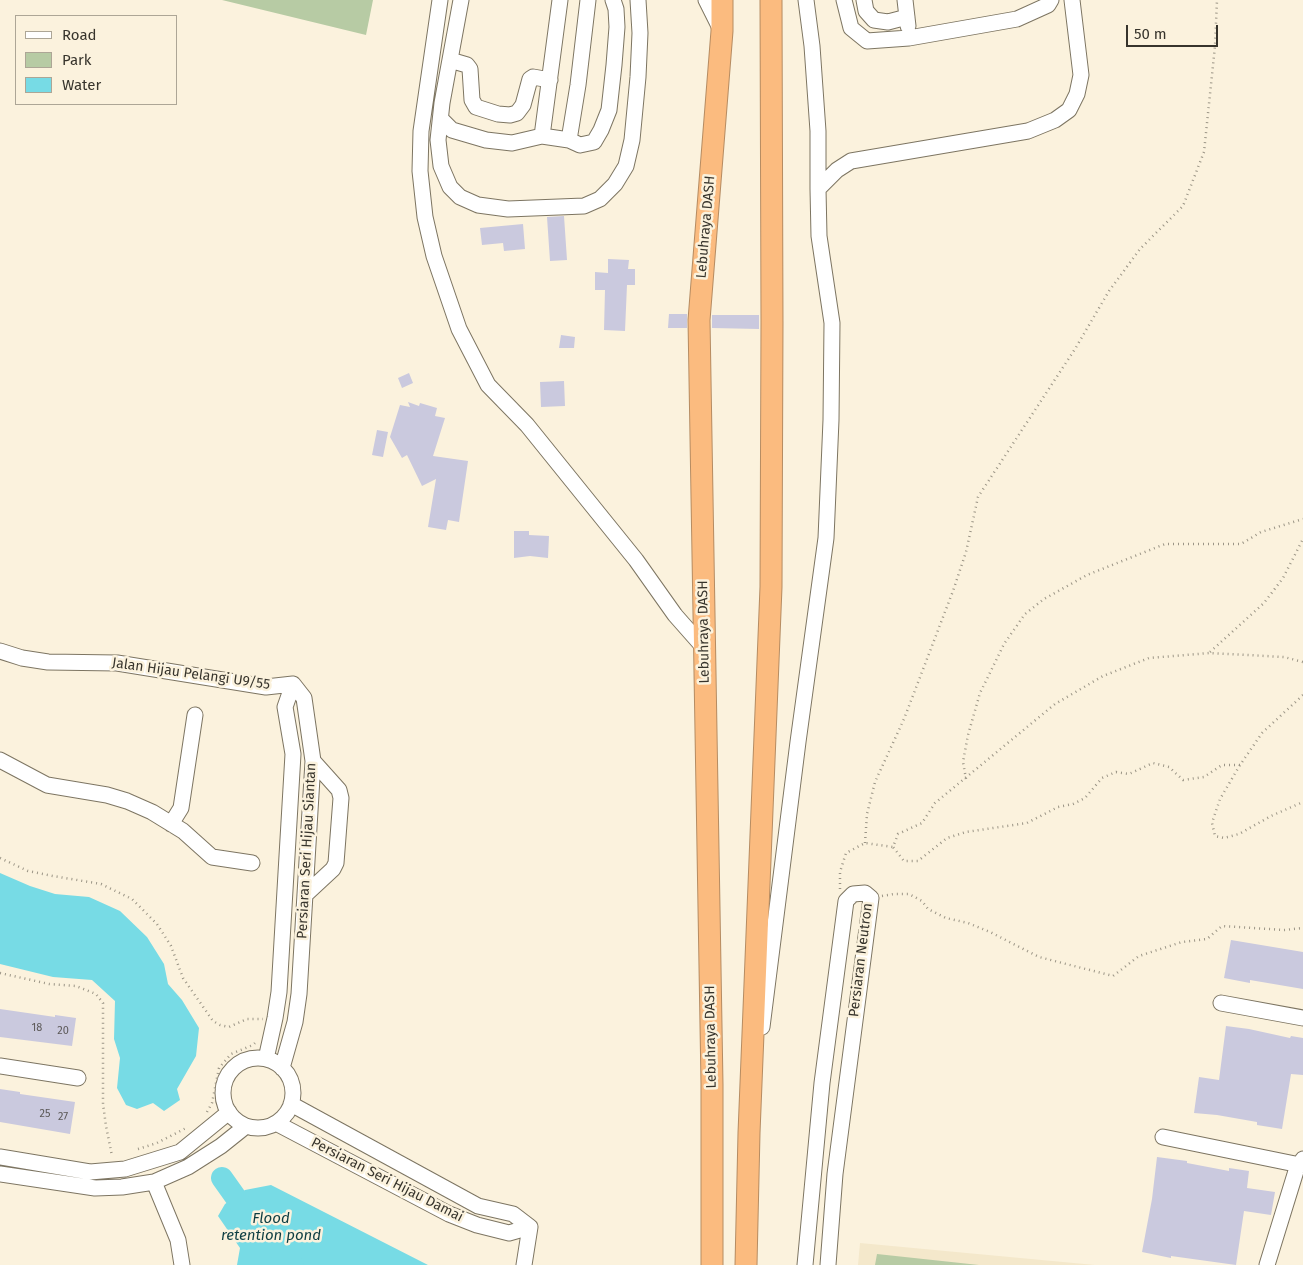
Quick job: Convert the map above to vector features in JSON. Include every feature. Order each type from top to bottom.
[{"type":"highway","name":"Lebuhraya DASH","points":[[712,1265],[712,1084],[699,320],[722,31],[722,0]]},
{"type":"highway","points":[[746,1265],[749,1133],[771,586],[771,0]]},
{"type":"street","points":[[440,0],[421,131],[420,171],[425,216],[434,256],[459,329],[488,385],[527,425],[636,560],[675,615],[705,649]]},
{"type":"street","points":[[461,0],[442,103],[438,140],[441,166],[450,187],[460,197],[478,205],[508,209],[584,206],[600,199],[615,184],[626,166],[632,140],[640,33],[638,0]]},
{"type":"street","points":[[542,136],[560,0]]},
{"type":"street","points":[[568,140],[578,85],[588,0]]},
{"type":"street","points":[[441,118],[452,130],[486,140],[512,143],[542,136],[568,140],[580,145],[594,142],[609,110],[617,27],[616,9],[613,0]]},
{"type":"street","points":[[706,0],[722,31]]},
{"type":"street","points":[[749,1133],[798,742],[826,538],[831,420],[832,323],[819,236],[818,131],[812,46],[806,0]]},
{"type":"street","points":[[844,0],[851,28],[867,41],[909,38],[1017,19],[1048,5],[1051,0]]},
{"type":"street","points":[[864,0],[866,11],[874,20],[888,22],[907,17]]},
{"type":"street","points":[[905,0],[909,38]]},
{"type":"street","points":[[1017,19],[1030,0]]},
{"type":"street","points":[[818,189],[837,170],[850,161],[1028,131],[1055,120],[1069,110],[1077,94],[1081,75],[1072,0]]},
{"type":"street","points":[[450,60],[467,65],[470,69],[472,100],[476,107],[498,114],[510,115],[517,113],[523,105],[530,79],[533,77],[550,80]]},
{"type":"street","points":[[426,101],[442,103]]},
{"type":"street","name":"Jalan Hijau Pelangi U9/55","points":[[0,651],[22,658],[48,662],[117,663],[266,686],[293,684]]},
{"type":"street","name":"Persiaran Seri Hijau Siantan","points":[[282,1068],[295,1022],[299,994],[313,760],[304,698],[293,684]]},
{"type":"street","name":"Persiaran Seri Hijau Siantan","points":[[266,1059],[279,992],[293,754],[285,707],[293,684]]},
{"type":"street","points":[[172,824],[181,808],[195,715]]},
{"type":"street","points":[[0,760],[47,785],[107,795],[127,801],[152,812],[183,831],[212,857],[252,863]]},
{"type":"street","points":[[305,896],[333,869],[336,863],[340,817],[341,798],[339,790],[313,760]]},
{"type":"street","name":"Persiaran Neutron","points":[[805,1265],[822,1082],[846,901],[853,894],[866,893],[871,898],[856,1000],[835,1174],[828,1265]]},
{"type":"street","points":[[1221,1003],[1303,1018]]},
{"type":"street","points":[[254,1058],[266,1059],[282,1068],[291,1081],[293,1092],[291,1104],[276,1123],[256,1128],[246,1126],[234,1118],[224,1102],[223,1090],[226,1078],[233,1068],[243,1061],[254,1058]]},
{"type":"street","points":[[0,1066],[78,1078]]},
{"type":"street","name":"Persiaran Seri Hijau Damai","points":[[291,1104],[478,1206],[513,1214],[530,1227]]},
{"type":"street","points":[[0,1157],[90,1172],[115,1161],[125,1169],[180,1152],[229,1112]]},
{"type":"street","name":"Persiaran Seri Hijau Damai","points":[[276,1123],[449,1214],[477,1225],[509,1233],[530,1227]]},
{"type":"street","points":[[0,1174],[95,1188],[122,1187],[154,1182],[188,1167],[221,1146],[246,1126]]},
{"type":"street","points":[[1163,1137],[1301,1162],[1296,1171],[1267,1265]]},
{"type":"street","points":[[154,1182],[178,1240],[182,1265]]},
{"type":"street","points":[[524,1265],[530,1227]]},
{"type":"path","points":[[865,843],[867,814],[876,782],[904,719],[953,591],[966,552],[978,497],[1075,349],[1109,291],[1140,249],[1183,206],[1204,152],[1217,0]]},
{"type":"path","points":[[966,779],[963,762],[980,693],[1004,644],[1025,614],[1044,599],[1087,575],[1165,544],[1242,544],[1261,532],[1303,519]]},
{"type":"path","points":[[1210,652],[1264,603],[1283,578],[1303,539]]},
{"type":"path","points":[[893,846],[898,834],[922,823],[936,804],[1055,704],[1103,676],[1149,658],[1210,652],[1284,657],[1303,662]]},
{"type":"path","points":[[1303,695],[1262,733],[1240,765],[1220,799],[1212,823],[1215,836],[1224,838],[1238,834],[1271,816],[1303,802]]},
{"type":"path","points":[[846,901],[840,891],[840,872],[846,853],[865,843],[893,846],[904,861],[918,861],[948,838],[966,832],[1027,823],[1058,807],[1073,804],[1085,798],[1102,778],[1116,772],[1129,774],[1153,763],[1169,768],[1183,780],[1204,777],[1222,765],[1240,765]]},
{"type":"path","points":[[0,858],[28,870],[101,884],[132,898],[157,924],[171,946],[183,978],[213,1022],[220,1026],[229,1027],[246,1019],[264,1019]]},
{"type":"path","points":[[871,898],[894,894],[909,894],[922,901],[928,909],[946,918],[990,932],[1039,957],[1113,976],[1139,956],[1182,942],[1207,939],[1222,926],[1284,930],[1303,928]]},
{"type":"path","points":[[0,973],[49,984],[76,986],[96,994],[103,1003],[103,1104],[106,1126],[115,1161]]},
{"type":"path","points":[[205,1116],[212,1103],[219,1068],[231,1054],[253,1045],[260,1037]]},
{"type":"path","points":[[132,1152],[192,1125]]},
{"type":"shaded area","points":[[860,1243],[1095,1265],[858,1265]]},
{"type":"green space","points":[[222,0],[373,0],[366,35]]},
{"type":"green space","points":[[877,1254],[979,1265],[875,1265]]},
{"type":"water","points":[[0,873],[55,894],[89,897],[120,911],[147,937],[164,964],[168,984],[182,1000],[199,1028],[196,1056],[177,1089],[180,1100],[164,1111],[153,1103],[137,1109],[126,1105],[117,1088],[120,1058],[114,1039],[115,1001],[92,980],[53,977],[0,964]]},
{"type":"water","name":"Flood retention pond","points":[[271,1185],[428,1265],[237,1265],[240,1248],[218,1216],[225,1204],[245,1190]]},
{"type":"building","points":[[564,216],[567,260],[550,261],[547,217]]},
{"type":"building","points":[[523,224],[525,249],[504,251],[503,243],[482,245],[480,228]]},
{"type":"building","points":[[608,259],[629,260],[628,269],[635,269],[635,285],[627,285],[625,331],[604,330],[605,290],[595,290],[595,272],[608,273]]},
{"type":"building","points":[[669,314],[687,314],[687,328],[668,328]]},
{"type":"building","points":[[712,315],[759,315],[759,329],[712,328]]},
{"type":"building","points":[[561,335],[575,337],[574,348],[559,348]]},
{"type":"building","points":[[409,373],[413,383],[402,388],[398,378]]},
{"type":"building","points":[[564,381],[565,406],[541,407],[540,382]]},
{"type":"building","points":[[408,402],[419,406],[420,403],[437,408],[435,416],[445,418],[433,456],[468,461],[459,522],[448,520],[446,530],[428,527],[436,479],[422,486],[407,455],[402,458],[390,437],[400,405],[410,407]]},
{"type":"building","points":[[377,430],[388,432],[383,457],[372,455]]},
{"type":"building","points":[[514,531],[529,531],[529,535],[549,536],[548,558],[530,556],[514,558]]},
{"type":"building","points":[[1231,940],[1303,952],[1303,989],[1250,980],[1250,983],[1224,978]]},
{"type":"building","points":[[0,1009],[76,1018],[72,1046],[0,1037]]},
{"type":"building","points":[[1226,1026],[1290,1038],[1291,1036],[1303,1038],[1303,1075],[1291,1074],[1282,1129],[1257,1125],[1257,1122],[1194,1113],[1199,1077],[1219,1080]]},
{"type":"building","points":[[0,1089],[20,1092],[20,1094],[75,1102],[70,1134],[0,1122]]},
{"type":"building","points":[[1157,1157],[1187,1161],[1187,1163],[1229,1171],[1229,1168],[1249,1171],[1247,1188],[1275,1192],[1271,1215],[1244,1211],[1236,1265],[1171,1256],[1171,1258],[1142,1252],[1152,1199]]},
{"type":"waterway","points":[[222,1178],[249,1216],[293,1265]]}]
